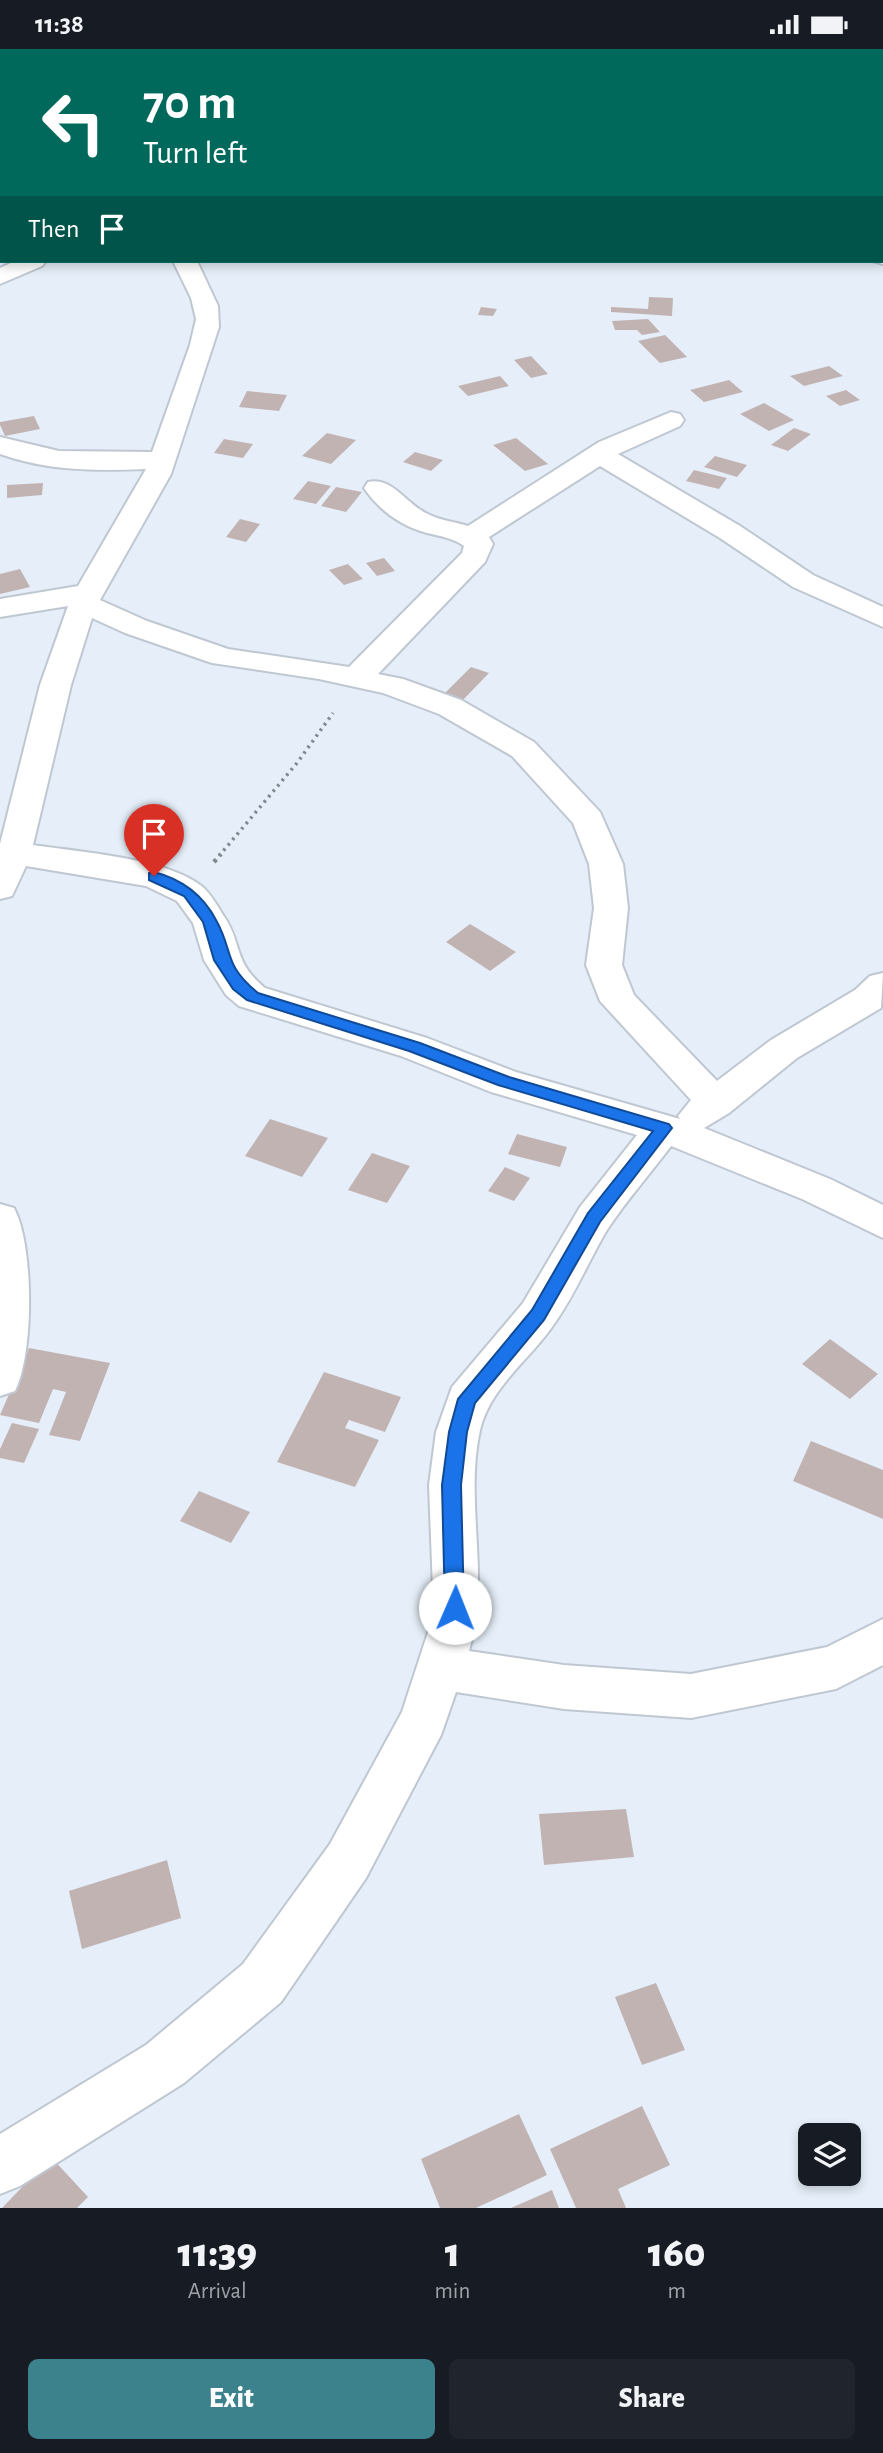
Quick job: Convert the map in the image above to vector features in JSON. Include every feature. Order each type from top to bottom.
[{"type":"street","points":[[0,277],[30,263]]},
{"type":"street","points":[[0,888],[16,853],[41,761],[49,705],[88,599],[153,483],[209,318],[186,263]]},
{"type":"street","points":[[471,536],[539,495],[599,454],[671,420]]},
{"type":"street","points":[[0,445],[45,457],[94,463],[161,460]]},
{"type":"street","points":[[599,454],[730,532],[803,582],[883,618]]},
{"type":"street","points":[[356,678],[475,556],[479,544],[471,536],[429,525],[412,517],[394,506],[378,488]]},
{"type":"street","points":[[0,608],[88,599],[136,628],[223,656],[393,686],[450,706],[523,750],[588,819],[606,864],[611,908],[604,965],[618,1001],[716,1103]]},
{"type":"street","points":[[16,853],[154,876],[189,893],[210,921],[222,960],[239,986],[252,997],[402,1042],[504,1081],[669,1130],[816,1189],[883,1223]]},
{"type":"street","points":[[0,2166],[165,2064],[262,1983],[348,1861],[424,1719],[453,1626],[456,1590],[452,1485],[458,1432],[467,1399],[538,1315],[594,1218],[669,1130],[716,1103],[784,1049],[868,999],[883,985]]},
{"type":"street","points":[[0,1219],[5,1235],[8,1330],[0,1379]]},
{"type":"street","points":[[440,1668],[564,1687],[691,1696],[836,1667],[883,1640]]},
{"type":"path","points":[[189,893],[297,763],[356,678]]},
{"type":"building","points":[[649,297],[673,298],[672,316],[611,312],[611,307],[648,309]]},
{"type":"building","points":[[481,307],[497,309],[493,316],[478,315]]},
{"type":"building","points":[[648,319],[660,332],[642,335],[637,330],[615,330],[612,321]]},
{"type":"building","points":[[665,335],[687,357],[660,363],[638,341]]},
{"type":"building","points":[[531,356],[548,374],[531,378],[514,360]]},
{"type":"building","points":[[829,366],[843,376],[804,386],[790,376]]},
{"type":"building","points":[[500,376],[509,386],[468,396],[458,386]]},
{"type":"building","points":[[729,380],[743,392],[704,402],[690,390]]},
{"type":"building","points":[[846,390],[860,400],[840,406],[826,396]]},
{"type":"building","points":[[247,391],[287,395],[279,411],[239,407]]},
{"type":"building","points":[[764,403],[794,420],[769,431],[740,414]]},
{"type":"building","points":[[34,416],[40,429],[5,436],[0,422]]},
{"type":"building","points":[[794,428],[811,434],[788,451],[771,445]]},
{"type":"building","points":[[327,433],[356,440],[331,464],[302,456]]},
{"type":"building","points":[[516,438],[548,464],[525,471],[493,445]]},
{"type":"building","points":[[224,439],[253,444],[243,458],[214,453]]},
{"type":"building","points":[[415,452],[443,460],[431,471],[403,462]]},
{"type":"building","points":[[715,456],[747,465],[737,477],[704,467]]},
{"type":"building","points":[[694,470],[727,478],[719,489],[686,481]]},
{"type":"building","points":[[308,481],[331,486],[316,504],[293,499]]},
{"type":"building","points":[[43,483],[42,495],[7,498],[7,485]]},
{"type":"building","points":[[336,487],[362,492],[346,512],[321,506]]},
{"type":"building","points":[[240,519],[260,524],[246,542],[226,537]]},
{"type":"building","points":[[384,558],[395,571],[377,576],[366,563]]},
{"type":"building","points":[[348,564],[363,579],[344,585],[329,570]]},
{"type":"building","points":[[20,569],[30,587],[0,594],[0,574]]},
{"type":"building","points":[[471,667],[489,673],[463,700],[445,693]]},
{"type":"building","points":[[470,924],[516,952],[490,971],[446,942]]},
{"type":"building","points":[[270,1119],[328,1138],[302,1177],[245,1156]]},
{"type":"building","points":[[517,1134],[567,1147],[560,1167],[508,1154]]},
{"type":"building","points":[[372,1153],[410,1166],[387,1203],[348,1190]]},
{"type":"building","points":[[505,1167],[530,1178],[514,1201],[488,1191]]},
{"type":"building","points":[[830,1339],[878,1374],[850,1399],[802,1364]]},
{"type":"building","points":[[29,1348],[110,1363],[80,1441],[49,1435],[66,1392],[53,1389],[39,1423],[0,1415]]},
{"type":"building","points":[[324,1372],[401,1397],[385,1432],[349,1420],[345,1428],[379,1440],[355,1487],[277,1462]]},
{"type":"building","points":[[12,1423],[39,1429],[24,1463],[0,1458],[0,1449]]},
{"type":"building","points":[[811,1441],[883,1470],[883,1519],[793,1481]]},
{"type":"building","points":[[199,1491],[250,1512],[231,1543],[180,1521]]},
{"type":"building","points":[[626,1809],[634,1857],[544,1865],[539,1814]]},
{"type":"building","points":[[167,1860],[181,1918],[82,1949],[69,1891]]},
{"type":"building","points":[[656,1983],[685,2050],[642,2065],[615,1997]]},
{"type":"building","points":[[642,2106],[670,2165],[618,2189],[626,2208],[576,2208],[550,2149]]},
{"type":"building","points":[[519,2114],[547,2175],[476,2208],[440,2208],[421,2159]]},
{"type":"building","points":[[51,2157],[88,2197],[77,2208],[2,2208]]},
{"type":"building","points":[[552,2190],[559,2208],[511,2208]]},
{"type":"route","points":[[154,876],[189,893],[210,921],[222,960],[239,986],[252,997],[414,1047],[504,1081],[664,1128],[594,1218],[538,1315],[467,1399],[458,1432],[452,1485],[455,1608]]}]
